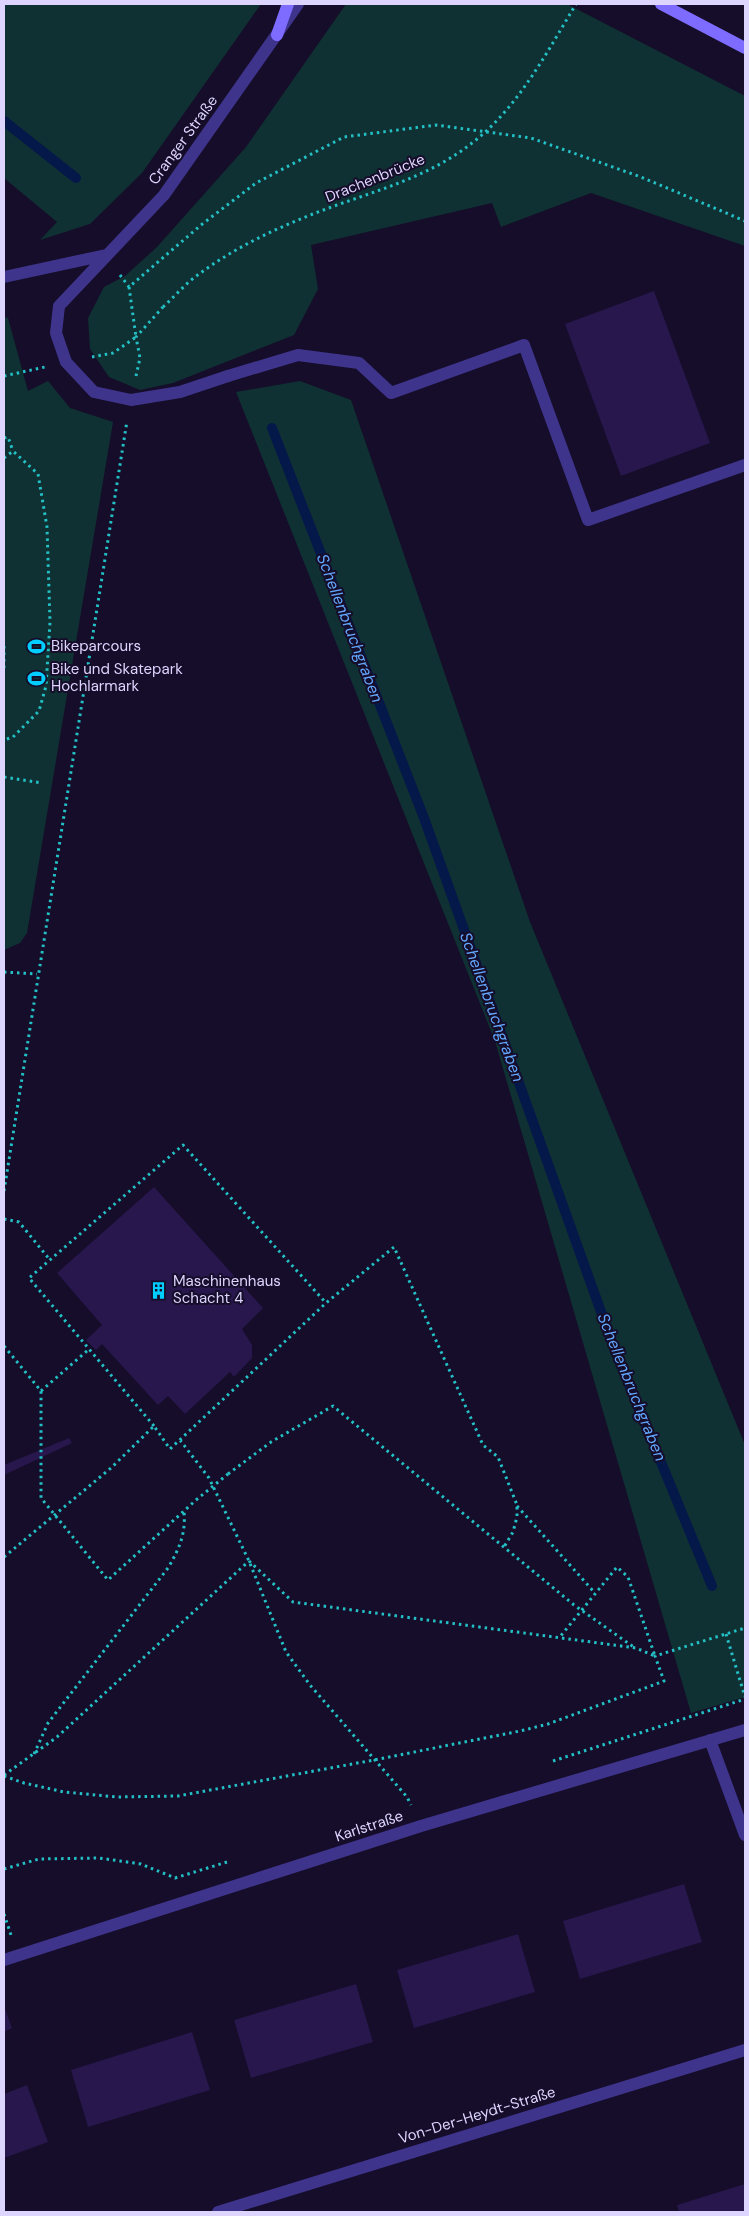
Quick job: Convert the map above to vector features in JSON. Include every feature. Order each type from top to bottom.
[{"type":"main road","name":"Cranger Straße","points":[[277,35],[288,4]]},
{"type":"main road","points":[[661,4],[745,48]]},
{"type":"street","name":"Cranger Straße","points":[[298,4],[164,195],[59,306],[56,333],[66,362],[94,392],[131,400],[180,392],[298,355],[358,363],[391,393],[524,346],[588,520],[745,465]]},
{"type":"street","points":[[4,277],[106,255]]},
{"type":"street","name":"Karlstraße","points":[[4,1960],[421,1826],[745,1730]]},
{"type":"street","points":[[710,1740],[745,1835]]},
{"type":"street","name":"Von-Der-Heydt-Straße","points":[[218,2212],[745,2050]]},
{"type":"path","name":"Drachenbrücke","points":[[4,376],[112,353],[136,338],[163,307],[198,275],[241,246],[297,220],[362,198],[429,171],[472,143],[502,116],[538,67],[576,4]]},
{"type":"path","points":[[4,1191],[37,974],[131,400],[140,358],[129,287],[201,226],[256,183],[344,137],[436,125],[531,138],[641,177],[745,221]]},
{"type":"path","points":[[4,740],[13,737],[39,711],[46,686],[50,622],[47,527],[38,474],[13,451],[5,437]]},
{"type":"path","points":[[4,458],[13,451]]},
{"type":"path","points":[[4,646],[4,670]]},
{"type":"path","points":[[4,777],[42,783]]},
{"type":"path","points":[[4,972],[37,974]]},
{"type":"path","points":[[326,1303],[183,1145],[30,1278],[88,1350],[154,1426],[170,1449],[326,1303],[394,1247],[483,1445],[498,1457],[517,1505],[595,1593]]},
{"type":"path","points":[[4,1219],[19,1222],[50,1260]]},
{"type":"path","points":[[4,1346],[41,1391],[41,1498],[108,1580],[196,1500],[228,1474],[271,1442],[333,1406],[581,1610],[636,1648],[655,1656],[745,1628]]},
{"type":"path","points":[[41,1391],[88,1350]]},
{"type":"path","points":[[4,1557],[111,1468],[154,1426]]},
{"type":"path","points":[[180,1440],[209,1478],[249,1562],[286,1652],[310,1685],[407,1797]]},
{"type":"path","points":[[504,1547],[515,1525],[517,1505]]},
{"type":"path","points":[[34,1755],[48,1723],[168,1568],[180,1547],[185,1527],[184,1512]]},
{"type":"path","points":[[249,1562],[293,1602],[636,1648]]},
{"type":"path","points":[[4,1776],[34,1755],[249,1562]]},
{"type":"path","points":[[4,1776],[24,1783],[64,1792],[117,1797],[178,1796],[374,1760],[548,1724],[664,1680],[628,1577],[617,1567],[559,1638]]},
{"type":"path","points":[[550,1761],[745,1698],[726,1634]]},
{"type":"path","points":[[402,1808],[421,1803]]},
{"type":"path","points":[[4,1869],[39,1859],[99,1858],[141,1864],[175,1878],[232,1860]]},
{"type":"green space","points":[[4,4],[261,4],[142,173],[90,224],[40,240],[57,222],[4,178]]},
{"type":"green space","points":[[346,4],[567,4],[745,96],[745,246],[591,193],[501,227],[492,203],[311,245],[318,289],[294,335],[173,383],[140,390],[109,377],[90,349],[88,318],[104,287],[125,276],[157,247],[246,147]]},
{"type":"green space","name":"Bike und Skatepark Hochlarmark","points":[[4,317],[8,318],[28,391],[48,381],[70,408],[113,422],[27,933],[20,943],[4,950]]},
{"type":"green space","points":[[300,381],[351,400],[530,922],[745,1445],[745,1697],[691,1713],[495,1041],[236,392]]},
{"type":"building","points":[[654,291],[710,443],[621,476],[565,324]]},
{"type":"building","name":"Maschinenhaus Schacht 4","points":[[154,1187],[263,1308],[242,1329],[252,1345],[252,1358],[234,1377],[230,1372],[185,1414],[168,1396],[158,1405],[102,1344],[96,1350],[86,1340],[102,1325],[57,1273]]},
{"type":"building","points":[[69,1438],[72,1443],[4,1475],[4,1465]]},
{"type":"building","points":[[684,1884],[702,1942],[580,1979],[563,1921]]},
{"type":"building","points":[[518,1934],[535,1992],[414,2028],[397,1970]]},
{"type":"building","points":[[356,1984],[373,2042],[251,2078],[234,2020]]},
{"type":"building","points":[[4,2006],[12,2028],[4,2032]]},
{"type":"building","points":[[192,2032],[210,2090],[88,2127],[71,2070]]},
{"type":"building","points":[[27,2085],[48,2142],[4,2158],[4,2094]]},
{"type":"building","points":[[745,2184],[745,2212],[679,2212],[677,2205]]},
{"type":"waterway","name":"Schellenbruchgraben","points":[[4,121],[76,178]]},
{"type":"waterway","name":"Schellenbruchgraben","points":[[272,428],[424,818],[614,1348],[712,1586]]},
{"type":"place","name":"Bikeparcours","points":[[37,646]]},
{"type":"place","name":"Bike und Skatepark Hochlarmark","points":[[37,678]]},
{"type":"place","name":"Maschinenhaus Schacht 4","points":[[159,1290]]}]
